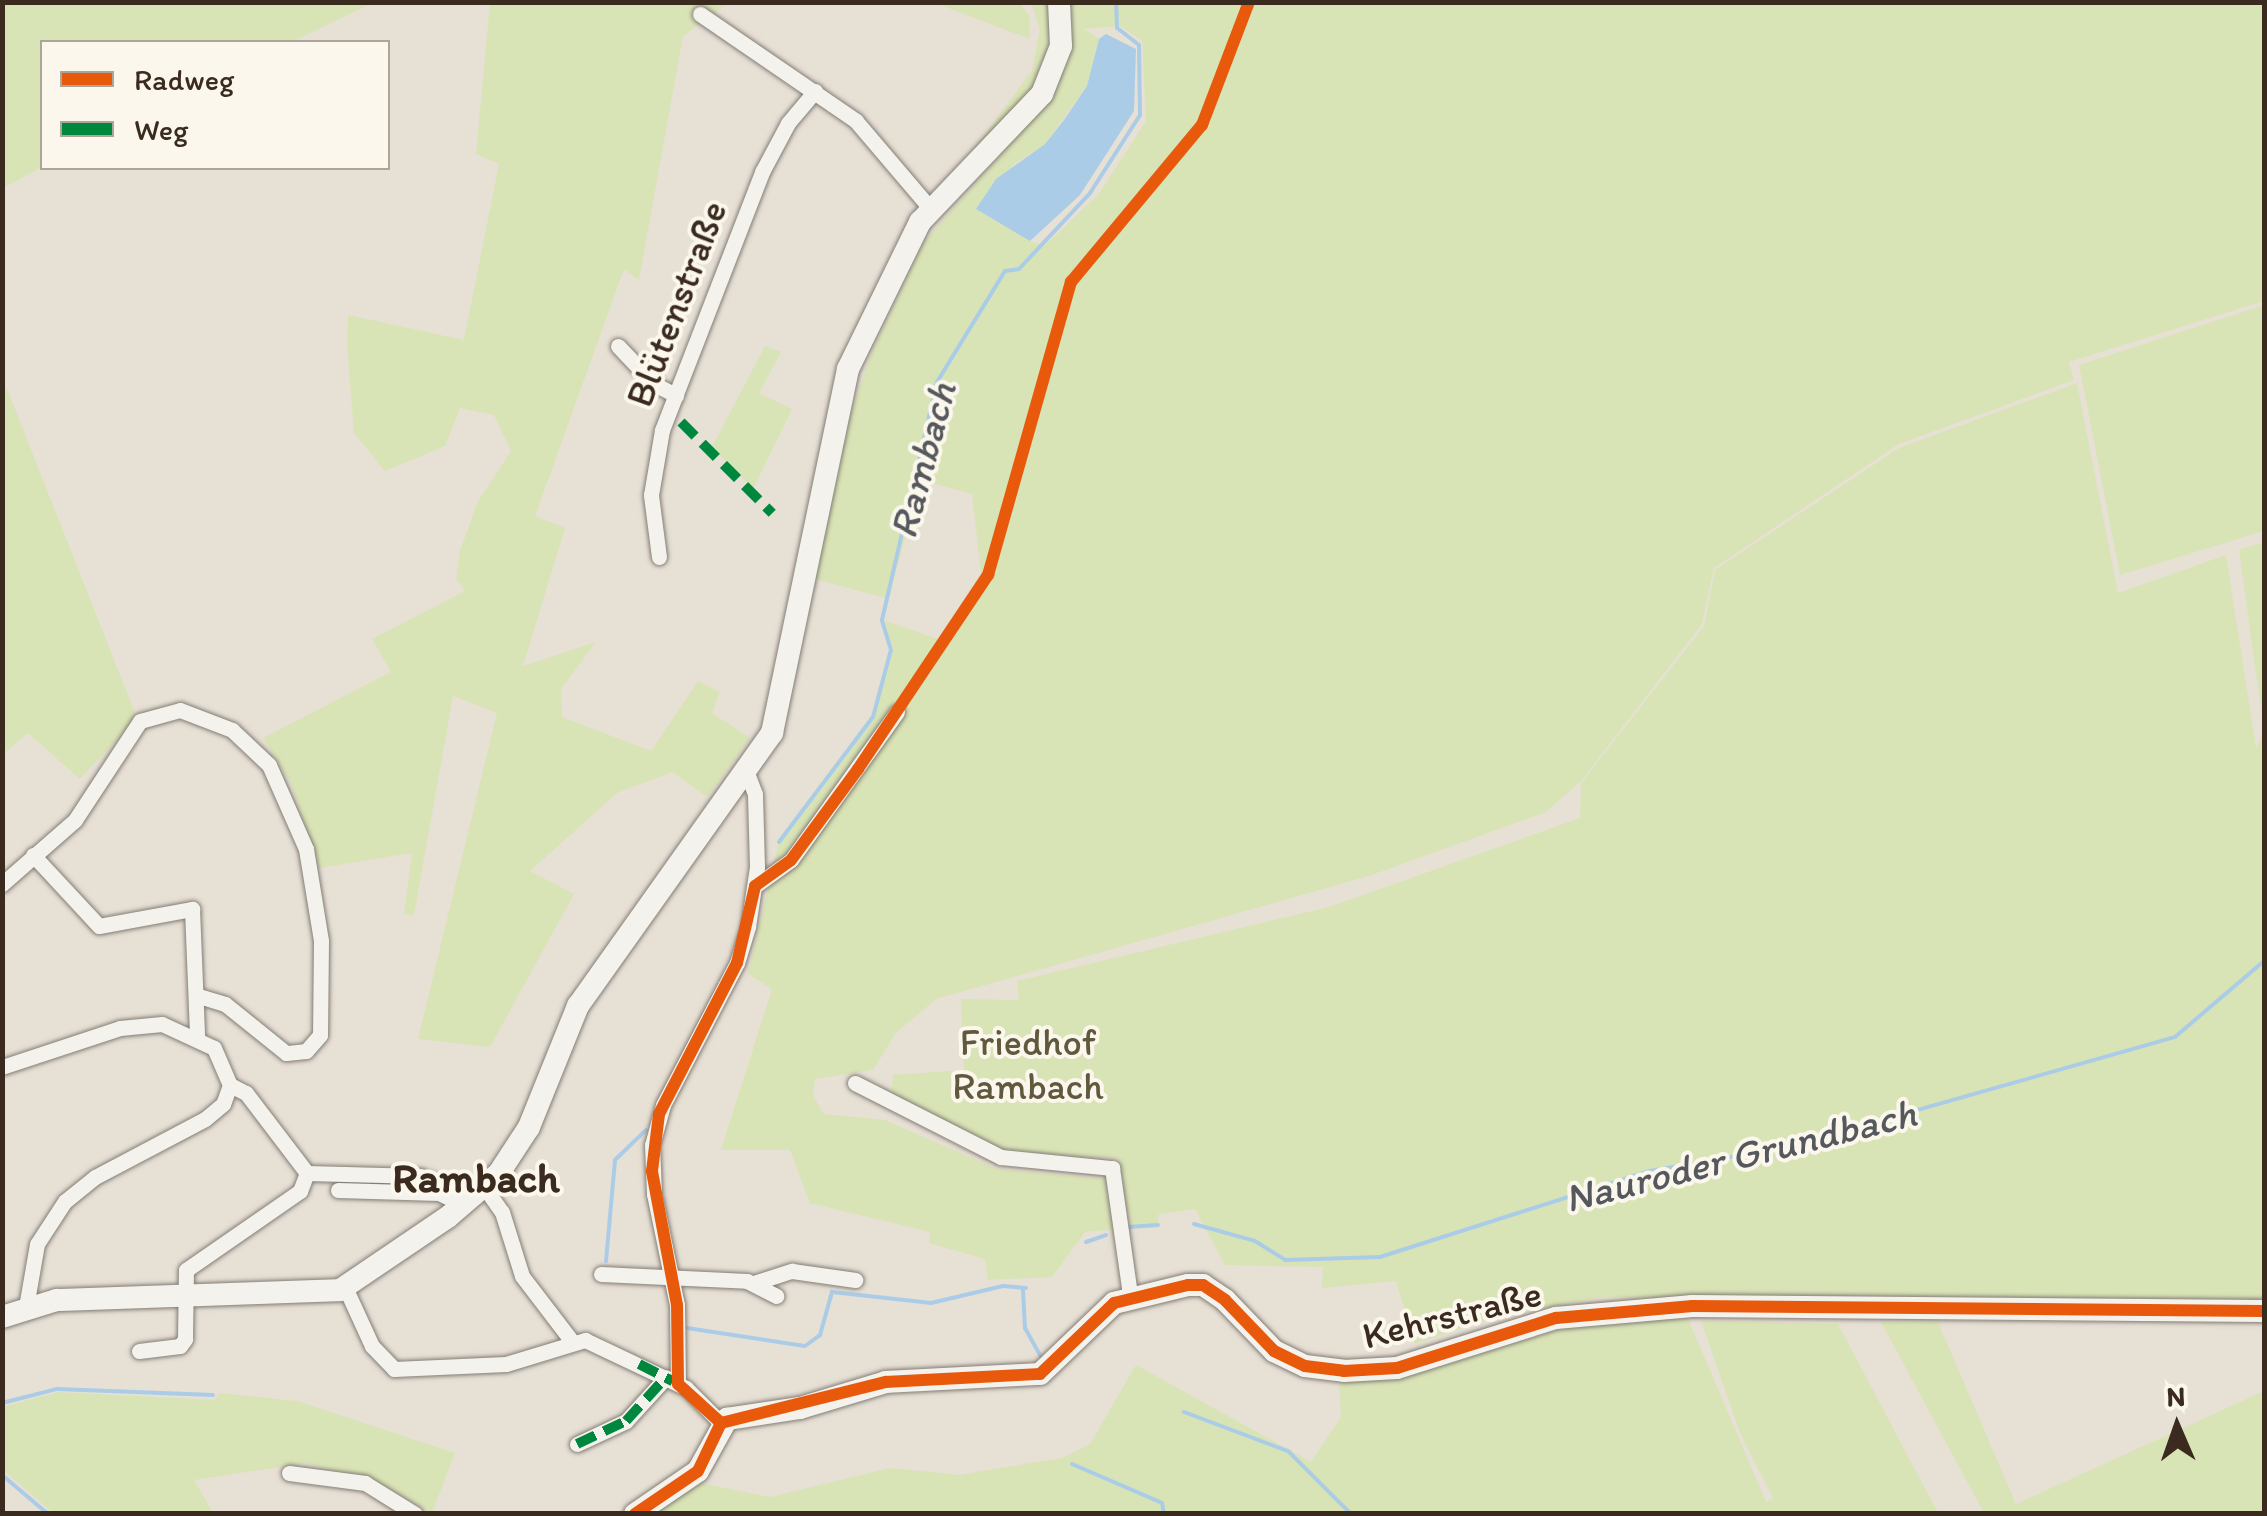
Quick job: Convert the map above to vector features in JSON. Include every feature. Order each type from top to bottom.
[{"type":"main road","points":[[2,1316],[57,1300],[314,1294],[346,1288],[475,1197],[529,1127],[578,1006],[746,770],[778,718],[841,391],[876,306],[930,208],[1042,94],[1061,46],[1059,2]]},
{"type":"main road","name":"Kehrstraße","points":[[721,1423],[886,1382],[1040,1374],[1100,1313],[1130,1296],[1203,1285],[1274,1352],[1305,1366],[1344,1371],[1397,1368],[1556,1318],[1692,1306],[2264,1312]]},
{"type":"main road","points":[[635,1514],[698,1471],[721,1423]]},
{"type":"street","points":[[700,14],[870,133],[930,208]]},
{"type":"street","name":"Blütenstraße","points":[[658,557],[653,473],[676,396],[768,159],[815,91]]},
{"type":"street","points":[[618,346],[654,384],[676,396]]},
{"type":"street","points":[[2,884],[90,801],[140,720],[180,710],[212,718],[246,739],[285,795],[311,869],[322,1028],[312,1046],[300,1053],[279,1051],[225,1004],[199,996]]},
{"type":"street","points":[[755,886],[790,860],[897,712]]},
{"type":"street","points":[[578,1444],[626,1421],[683,1368],[672,1279],[654,1194],[653,1133],[737,963],[755,886],[755,794],[746,770]]},
{"type":"street","points":[[34,856],[100,926],[192,909],[199,996],[197,1035]]},
{"type":"street","points":[[2,1067],[135,1025],[175,1026],[197,1035],[220,1055],[230,1085],[223,1104],[205,1119],[95,1178],[65,1202],[38,1244],[26,1307]]},
{"type":"street","points":[[855,1083],[1001,1157],[1112,1168],[1130,1296]]},
{"type":"street","points":[[230,1085],[246,1093],[307,1173]]},
{"type":"street","points":[[307,1173],[420,1176],[502,1212],[522,1276],[571,1340]]},
{"type":"street","points":[[139,1351],[185,1340],[191,1264],[300,1191],[307,1173]]},
{"type":"street","points":[[338,1190],[439,1192],[475,1197]]},
{"type":"street","points":[[602,1274],[754,1282],[792,1271],[856,1280]]},
{"type":"street","points":[[754,1282],[776,1296]]},
{"type":"street","points":[[346,1288],[372,1346],[394,1369],[506,1364],[571,1340],[586,1340],[672,1380],[721,1423]]},
{"type":"street","points":[[289,1473],[365,1483],[414,1514]]},
{"type":"green space","points":[[3,2],[372,2],[296,40],[40,40],[40,168],[3,188]]},
{"type":"green space","points":[[490,3],[728,3],[683,36],[639,280],[624,269],[535,516],[565,528],[523,666],[596,642],[561,689],[562,717],[651,751],[698,681],[720,692],[712,713],[750,738],[707,797],[672,772],[617,793],[530,871],[574,894],[490,1047],[418,1039],[497,713],[453,696],[414,915],[404,914],[412,853],[319,868],[291,783],[263,738],[391,672],[372,639],[465,591],[456,579],[460,551],[477,503],[511,451],[494,415],[460,408],[445,446],[385,471],[354,433],[347,346],[348,315],[464,340],[499,164],[476,154]]},
{"type":"green space","points":[[935,3],[1019,3],[1029,15],[1030,39]]},
{"type":"green space","points":[[1031,3],[1050,3],[1052,44],[1035,89],[972,152],[1032,70],[1040,29]]},
{"type":"green space","points":[[1065,3],[2264,3],[2264,301],[2069,362],[2074,380],[1899,444],[1714,568],[1702,624],[1581,781],[1546,812],[1369,876],[936,999],[896,1033],[873,1070],[815,1079],[813,1096],[824,1114],[885,1120],[997,1169],[1106,1179],[1116,1229],[1085,1232],[1052,1277],[988,1280],[985,1259],[929,1243],[930,1232],[810,1203],[790,1150],[721,1150],[772,989],[748,974],[779,841],[874,717],[893,650],[883,620],[940,640],[981,573],[972,494],[920,480],[889,599],[815,579],[849,419],[872,352],[924,242],[1039,112]],"holes":[[[1120,26],[1142,41],[1146,121],[1098,195],[1044,246],[976,209],[1014,164],[1045,144],[1087,86],[1099,39],[1084,29]]]},
{"type":"green space","points":[[2264,305],[2264,531],[2120,575],[2079,365]]},
{"type":"green space","points":[[765,346],[781,352],[759,393],[792,409],[753,489],[712,447]]},
{"type":"green space","points":[[2,376],[137,718],[80,779],[28,733],[3,754]]},
{"type":"green space","name":"Friedhof Rambach","points":[[2077,383],[2118,593],[2226,555],[2256,748],[2264,732],[2264,1302],[1603,1297],[1501,1315],[1415,1344],[1396,1281],[1322,1288],[1323,1267],[1225,1265],[1195,1209],[1159,1214],[1157,1223],[1131,1227],[1118,1158],[1004,1155],[891,1096],[893,1075],[964,1070],[961,999],[1019,1000],[1017,981],[1329,907],[1580,818],[1581,783],[1704,626],[1715,570],[1899,448]]},
{"type":"green space","points":[[2264,542],[2264,732],[2239,550]]},
{"type":"green space","points":[[1686,1314],[1766,1502],[1773,1498],[1740,1433],[1701,1321],[1838,1324],[1938,1513],[646,1514],[700,1483],[770,1497],[890,1468],[959,1475],[1062,1458],[1090,1444],[1136,1365],[1311,1462],[1341,1417],[1339,1381],[1397,1378],[1579,1324]]},
{"type":"green space","points":[[1881,1322],[1938,1322],[2016,1504],[2264,1391],[2264,1513],[1984,1513]]},
{"type":"green space","points":[[58,1392],[214,1400],[220,1393],[297,1401],[455,1453],[432,1513],[378,1483],[306,1463],[194,1480],[213,1513],[53,1513],[3,1470],[2,1407]]},
{"type":"water","points":[[1106,34],[1136,49],[1134,111],[1080,195],[1030,241],[976,209],[996,179],[1045,144],[1064,120],[1087,86],[1099,39]]},
{"type":"waterway","name":"Rambach","points":[[779,842],[873,717],[891,650],[882,620],[937,382],[1005,271],[1019,269],[1090,193],[1140,115],[1139,45],[1117,28],[1116,2]]},
{"type":"waterway","name":"Nauroder Grundbach","points":[[1194,1224],[1255,1241],[1285,1260],[1380,1257],[1650,1171],[1783,1148],[2175,1037],[2264,961]]},
{"type":"waterway","name":"Rambach","points":[[606,1261],[615,1160],[646,1130]]},
{"type":"waterway","points":[[1128,1227],[1158,1225]]},
{"type":"waterway","points":[[1086,1242],[1106,1235]]},
{"type":"waterway","points":[[687,1328],[805,1346],[820,1335],[832,1292],[931,1303],[1003,1286],[1026,1288]]},
{"type":"waterway","points":[[1023,1291],[1025,1328],[1043,1360]]},
{"type":"waterway","name":"Rambach","points":[[2,1403],[57,1389],[213,1395]]},
{"type":"waterway","points":[[1184,1412],[1288,1451],[1351,1514]]},
{"type":"waterway","points":[[1072,1464],[1162,1503],[1164,1514]]},
{"type":"waterway","name":"Rambach","points":[[2,1475],[48,1514]]},
{"type":"marked path","points":[[681,422],[772,513]]},
{"type":"marked path","points":[[639,1364],[673,1381]]},
{"type":"marked path","points":[[577,1444],[626,1421],[666,1377]]},
{"type":"cycle path","points":[[721,1423],[678,1384],[677,1305],[652,1171],[659,1114],[737,963],[755,886],[791,860],[858,769],[988,575],[1071,282],[1202,125],[1249,2]]},
{"type":"cycle path","points":[[721,1423],[886,1382],[1040,1374],[1114,1303],[1188,1285],[1203,1285],[1225,1300],[1274,1351],[1305,1366],[1344,1371],[1397,1368],[1556,1318],[1692,1306],[2264,1311]]},
{"type":"cycle path","points":[[635,1514],[698,1471],[721,1423]]},
{"type":"district","name":"Rambach","points":[[476,1178]]}]
